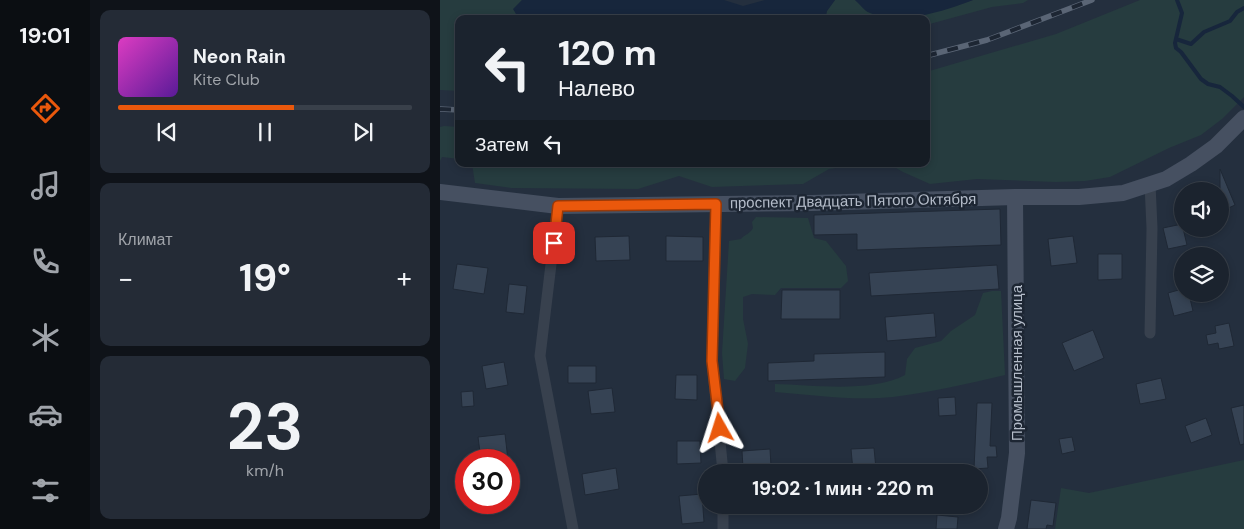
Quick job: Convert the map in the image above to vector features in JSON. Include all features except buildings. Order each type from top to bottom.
[{"type":"street","name":"проспект Двадцать Пятого Октября","points":[[440,192],[558,206],[812,203],[1079,197],[1114,194],[1123,193],[1166,179],[1216,146],[1244,118]]},
{"type":"street","points":[[1150,184],[1152,228],[1150,333]]},
{"type":"street","name":"Промышленная улица","points":[[1006,529],[1017,452],[1015,197]]},
{"type":"street","points":[[716,204],[712,361],[723,464]]},
{"type":"street","points":[[558,206],[540,356],[573,529]]},
{"type":"street","points":[[723,514],[723,529]]},
{"type":"green space","points":[[440,0],[522,0],[514,9],[517,15],[455,15],[455,91],[440,90]]},
{"type":"green space","points":[[835,0],[855,0],[868,12],[959,5],[973,0],[1028,0],[1023,3],[992,7],[930,24],[930,15],[826,15]]},
{"type":"green space","points":[[1140,0],[1244,0],[1244,97],[1222,119],[1201,135],[1169,148],[1110,177],[1085,181],[1056,182],[977,179],[930,184],[894,167],[930,167],[930,71],[1056,34]]},
{"type":"green space","points":[[440,127],[455,127],[455,159],[442,157],[440,161]]},
{"type":"green space","points":[[472,167],[843,167],[829,169],[803,184],[712,187],[679,176],[638,189],[511,188],[475,183]]},
{"type":"green space","points":[[756,217],[808,218],[814,238],[826,241],[846,266],[848,281],[841,288],[781,288],[775,295],[752,294],[743,297],[743,319],[748,344],[745,368],[735,381],[724,379],[722,353],[729,241],[741,239],[750,232],[753,228],[752,222]]},
{"type":"green space","points":[[1001,291],[1005,375],[949,388],[893,397],[849,398],[775,392],[775,384],[859,386],[891,381],[905,375],[907,359],[915,348],[941,341],[951,331],[975,315],[983,293]]},
{"type":"green space","points":[[1244,460],[1244,529],[1055,529],[1061,488],[1089,493]]},
{"type":"water","points":[[522,0],[724,0],[743,6],[765,0],[835,0],[826,15],[517,15],[513,9]]},
{"type":"water","points":[[855,0],[973,0],[925,15],[876,15],[864,9]]},
{"type":"waterway","points":[[1177,0],[1182,13],[1175,43],[1176,48],[1201,79],[1208,84],[1220,87],[1244,107]]},
{"type":"waterway","points":[[1176,39],[1191,44],[1204,32],[1230,21],[1237,12],[1244,8]]},
{"type":"railway","points":[[930,55],[987,40],[1092,0]]},
{"type":"railway","points":[[440,109],[455,110]]},
{"type":"route","points":[[554,243],[558,206],[716,204],[712,361],[720,428]]}]
